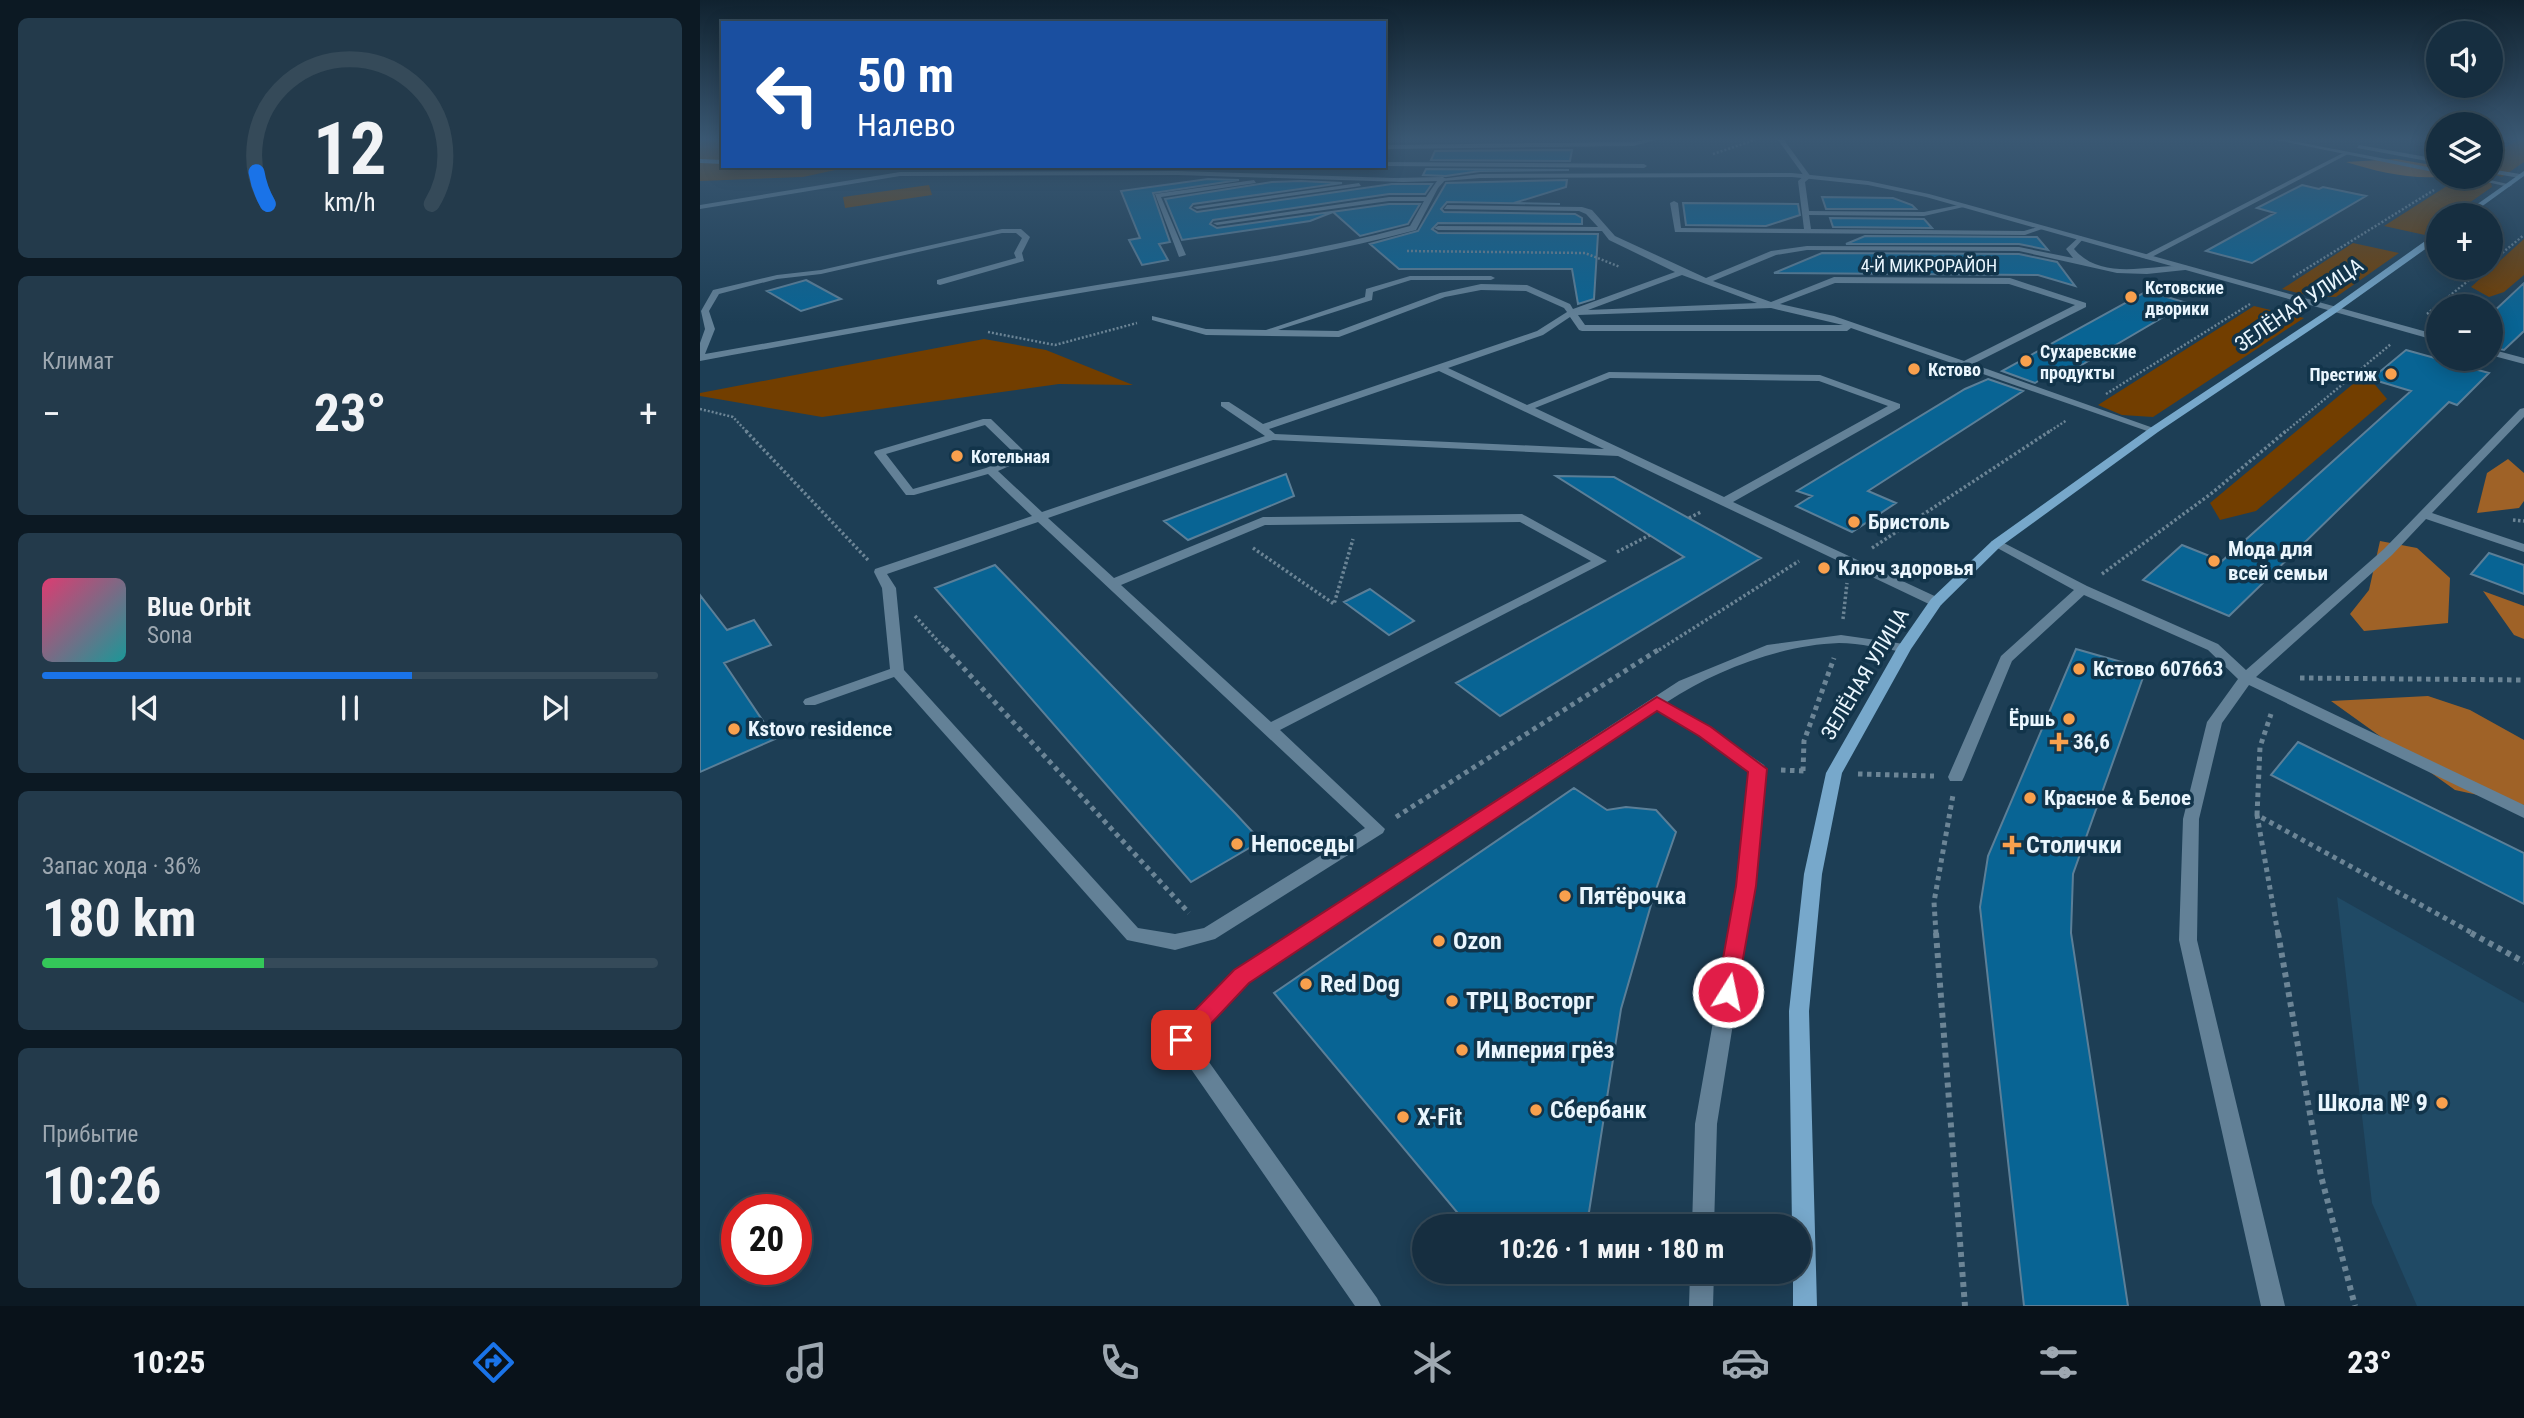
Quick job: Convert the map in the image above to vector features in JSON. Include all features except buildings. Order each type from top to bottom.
[{"type":"main road","name":"ЗЕЛЁНАЯ УЛИЦА","points":[[1805,1306],[1799,1011],[1813,874],[1834,773],[1904,648],[1936,602],[1996,544],[2154,430],[2334,310],[2426,245]]},
{"type":"street","points":[[700,207],[737,201]]},
{"type":"street","points":[[1159,201],[1182,255]]},
{"type":"street","points":[[1198,206],[1238,201]]},
{"type":"street","points":[[1217,223],[1375,201]]},
{"type":"street","points":[[940,282],[1021,259],[1018,253],[1026,237],[1018,231],[1002,231],[821,272],[777,276],[716,292],[705,311],[710,329],[700,357],[1102,286],[1268,261],[1368,240],[1413,228],[1428,201]]},
{"type":"street","points":[[1803,201],[1808,230]]},
{"type":"street","points":[[1943,201],[2426,335]]},
{"type":"street","points":[[2145,257],[2254,201]]},
{"type":"street","points":[[1674,203],[1678,230],[2025,233],[2041,228]]},
{"type":"street","points":[[1805,213],[1924,214],[1964,206]]},
{"type":"street","points":[[1447,208],[1578,209],[1590,212],[1612,239],[1682,272],[1771,305],[1831,318],[2154,430]]},
{"type":"street","points":[[1438,228],[1602,229]]},
{"type":"street","points":[[2080,239],[2070,248],[2082,262]]},
{"type":"street","name":"4-Й МИКРОРАЙОН","points":[[1706,281],[1774,253],[1807,248],[2019,249],[2108,269],[2162,271],[2185,268]]},
{"type":"street","points":[[990,470],[1041,519],[1377,829],[1209,934],[1175,942],[1133,935],[897,671],[889,589],[880,572],[1041,519],[1540,333],[1571,313],[1682,272]]},
{"type":"street","points":[[1259,333],[1369,298],[1369,291],[1410,278],[1528,279],[1527,288]]},
{"type":"street","name":"4-Й МИКРОРАЙОН","points":[[1771,305],[1833,280],[2010,281],[2083,305],[1966,365]]},
{"type":"street","points":[[1155,318],[1206,332],[1339,334],[1444,295],[1481,287],[1527,288],[1567,306],[1582,328],[1859,328]]},
{"type":"street","points":[[1571,313],[1771,305]]},
{"type":"street","points":[[2503,355],[2524,361]]},
{"type":"street","points":[[1441,368],[1936,602]]},
{"type":"street","points":[[1527,408],[1609,376],[1820,378],[1896,406],[1724,502]]},
{"type":"street","points":[[1225,404],[1267,433],[1623,453]]},
{"type":"street","points":[[2273,1306],[2188,940],[2191,819],[2215,722],[2246,677],[2388,552],[2523,414]]},
{"type":"street","points":[[987,421],[1024,457],[990,470],[910,493],[879,453],[987,421]]},
{"type":"street","points":[[2425,515],[2524,548]]},
{"type":"street","points":[[1112,584],[1263,521],[1522,518],[1601,561]]},
{"type":"street","points":[[1996,544],[2082,589],[2213,648],[2246,677],[2524,812]]},
{"type":"street","points":[[1270,729],[1601,561]]},
{"type":"street","points":[[1956,777],[2006,659],[2082,589]]},
{"type":"street","points":[[1368,1306],[1181,1040],[1241,977],[1684,684],[1772,648],[1841,639],[1904,648]]},
{"type":"street","points":[[810,702],[897,671]]},
{"type":"street","points":[[1657,703],[1758,769],[1746,886],[1706,1124],[1703,1214]]},
{"type":"street","points":[[1701,1306],[1702,1284]]},
{"type":"path","points":[[1803,771],[1804,741],[1841,639],[1849,563],[2087,407],[2416,201]]},
{"type":"path","points":[[2503,252],[2524,235]]},
{"type":"path","points":[[2082,589],[2212,493],[2469,280]]},
{"type":"path","points":[[988,332],[1055,345],[1155,318]]},
{"type":"path","points":[[700,410],[733,417],[880,572]]},
{"type":"path","points":[[1232,533],[1334,604],[1359,520]]},
{"type":"path","points":[[1601,561],[1650,535]]},
{"type":"path","points":[[1377,829],[1819,548]]},
{"type":"path","points":[[2246,677],[2505,677],[2524,680]]},
{"type":"path","points":[[2246,677],[2273,708],[2260,747],[2257,815],[2320,1176],[2355,1306]]},
{"type":"path","points":[[1758,769],[1956,777],[1934,902],[1965,1306]]},
{"type":"path","points":[[2257,815],[2524,962]]},
{"type":"shaded area","points":[[844,201],[892,201],[845,208]]},
{"type":"shaded area","points":[[2423,201],[2472,201],[2426,203],[2425,235],[2384,226]]},
{"type":"shaded area","points":[[2524,239],[2524,275],[2498,294],[2484,294],[2471,287],[2479,280],[2503,280],[2503,258]]},
{"type":"shaded area","points":[[2353,243],[2399,253],[2336,297],[2310,296],[2282,289]]},
{"type":"shaded area","points":[[2254,306],[2304,318],[2153,417],[2122,415],[2098,405]]},
{"type":"shaded area","points":[[984,339],[1046,350],[1133,385],[1059,384],[822,417],[700,396],[700,393]]},
{"type":"shaded area","points":[[2371,380],[2387,399],[2256,511],[2220,520],[2210,503],[2353,384]]},
{"type":"shaded area","points":[[2508,459],[2524,473],[2524,501],[2519,508],[2477,513],[2487,473]]},
{"type":"shaded area","points":[[2380,541],[2417,548],[2450,578],[2448,623],[2364,631],[2350,614],[2369,590]]},
{"type":"shaded area","points":[[2483,591],[2524,606],[2524,639],[2514,635]]},
{"type":"shaded area","points":[[2428,696],[2470,710],[2524,740],[2524,805],[2455,790],[2331,701]]},
{"type":"shaded area","name":"Школа № 9","points":[[2337,897],[2524,1003],[2524,1306],[2417,1306],[2372,1203]]},
{"type":"place","name":"Кстовские дворики","points":[[2131,297]]},
{"type":"place","name":"Сухаревские продукты","points":[[2026,361]]},
{"type":"place","name":"Кстово","points":[[1914,369]]},
{"type":"place","name":"Престиж","points":[[2391,374]]},
{"type":"place","name":"Котельная","points":[[957,456]]},
{"type":"place","name":"Бристоль","points":[[1854,522]]},
{"type":"place","name":"Мода для всей семьи","points":[[2214,561]]},
{"type":"place","name":"Ключ здоровья","points":[[1824,568]]},
{"type":"place","name":"Кстово 607663","points":[[2079,669]]},
{"type":"place","name":"Ёршь","points":[[2069,719]]},
{"type":"place","name":"Kstovo residence","points":[[734,729]]},
{"type":"place","name":"36,6","points":[[2059,742]]},
{"type":"place","name":"Красное & Белое","points":[[2030,798]]},
{"type":"place","name":"Непоседы","points":[[1237,844]]},
{"type":"place","name":"Столички","points":[[2012,845]]},
{"type":"place","name":"Пятёрочка","points":[[1565,896]]},
{"type":"place","name":"Ozon","points":[[1439,941]]},
{"type":"place","name":"Red Dog","points":[[1306,984]]},
{"type":"place","name":"ТРЦ Восторг","points":[[1452,1001]]},
{"type":"place","name":"Империя грёз","points":[[1462,1050]]},
{"type":"place","name":"Школа № 9","points":[[2442,1103]]},
{"type":"place","name":"Сбербанк","points":[[1536,1110]]},
{"type":"place","name":"X-Fit","points":[[1403,1117]]},
{"type":"route","points":[[1181,1040],[1241,977],[1657,703],[1758,769],[1746,886],[1728,992]]}]
